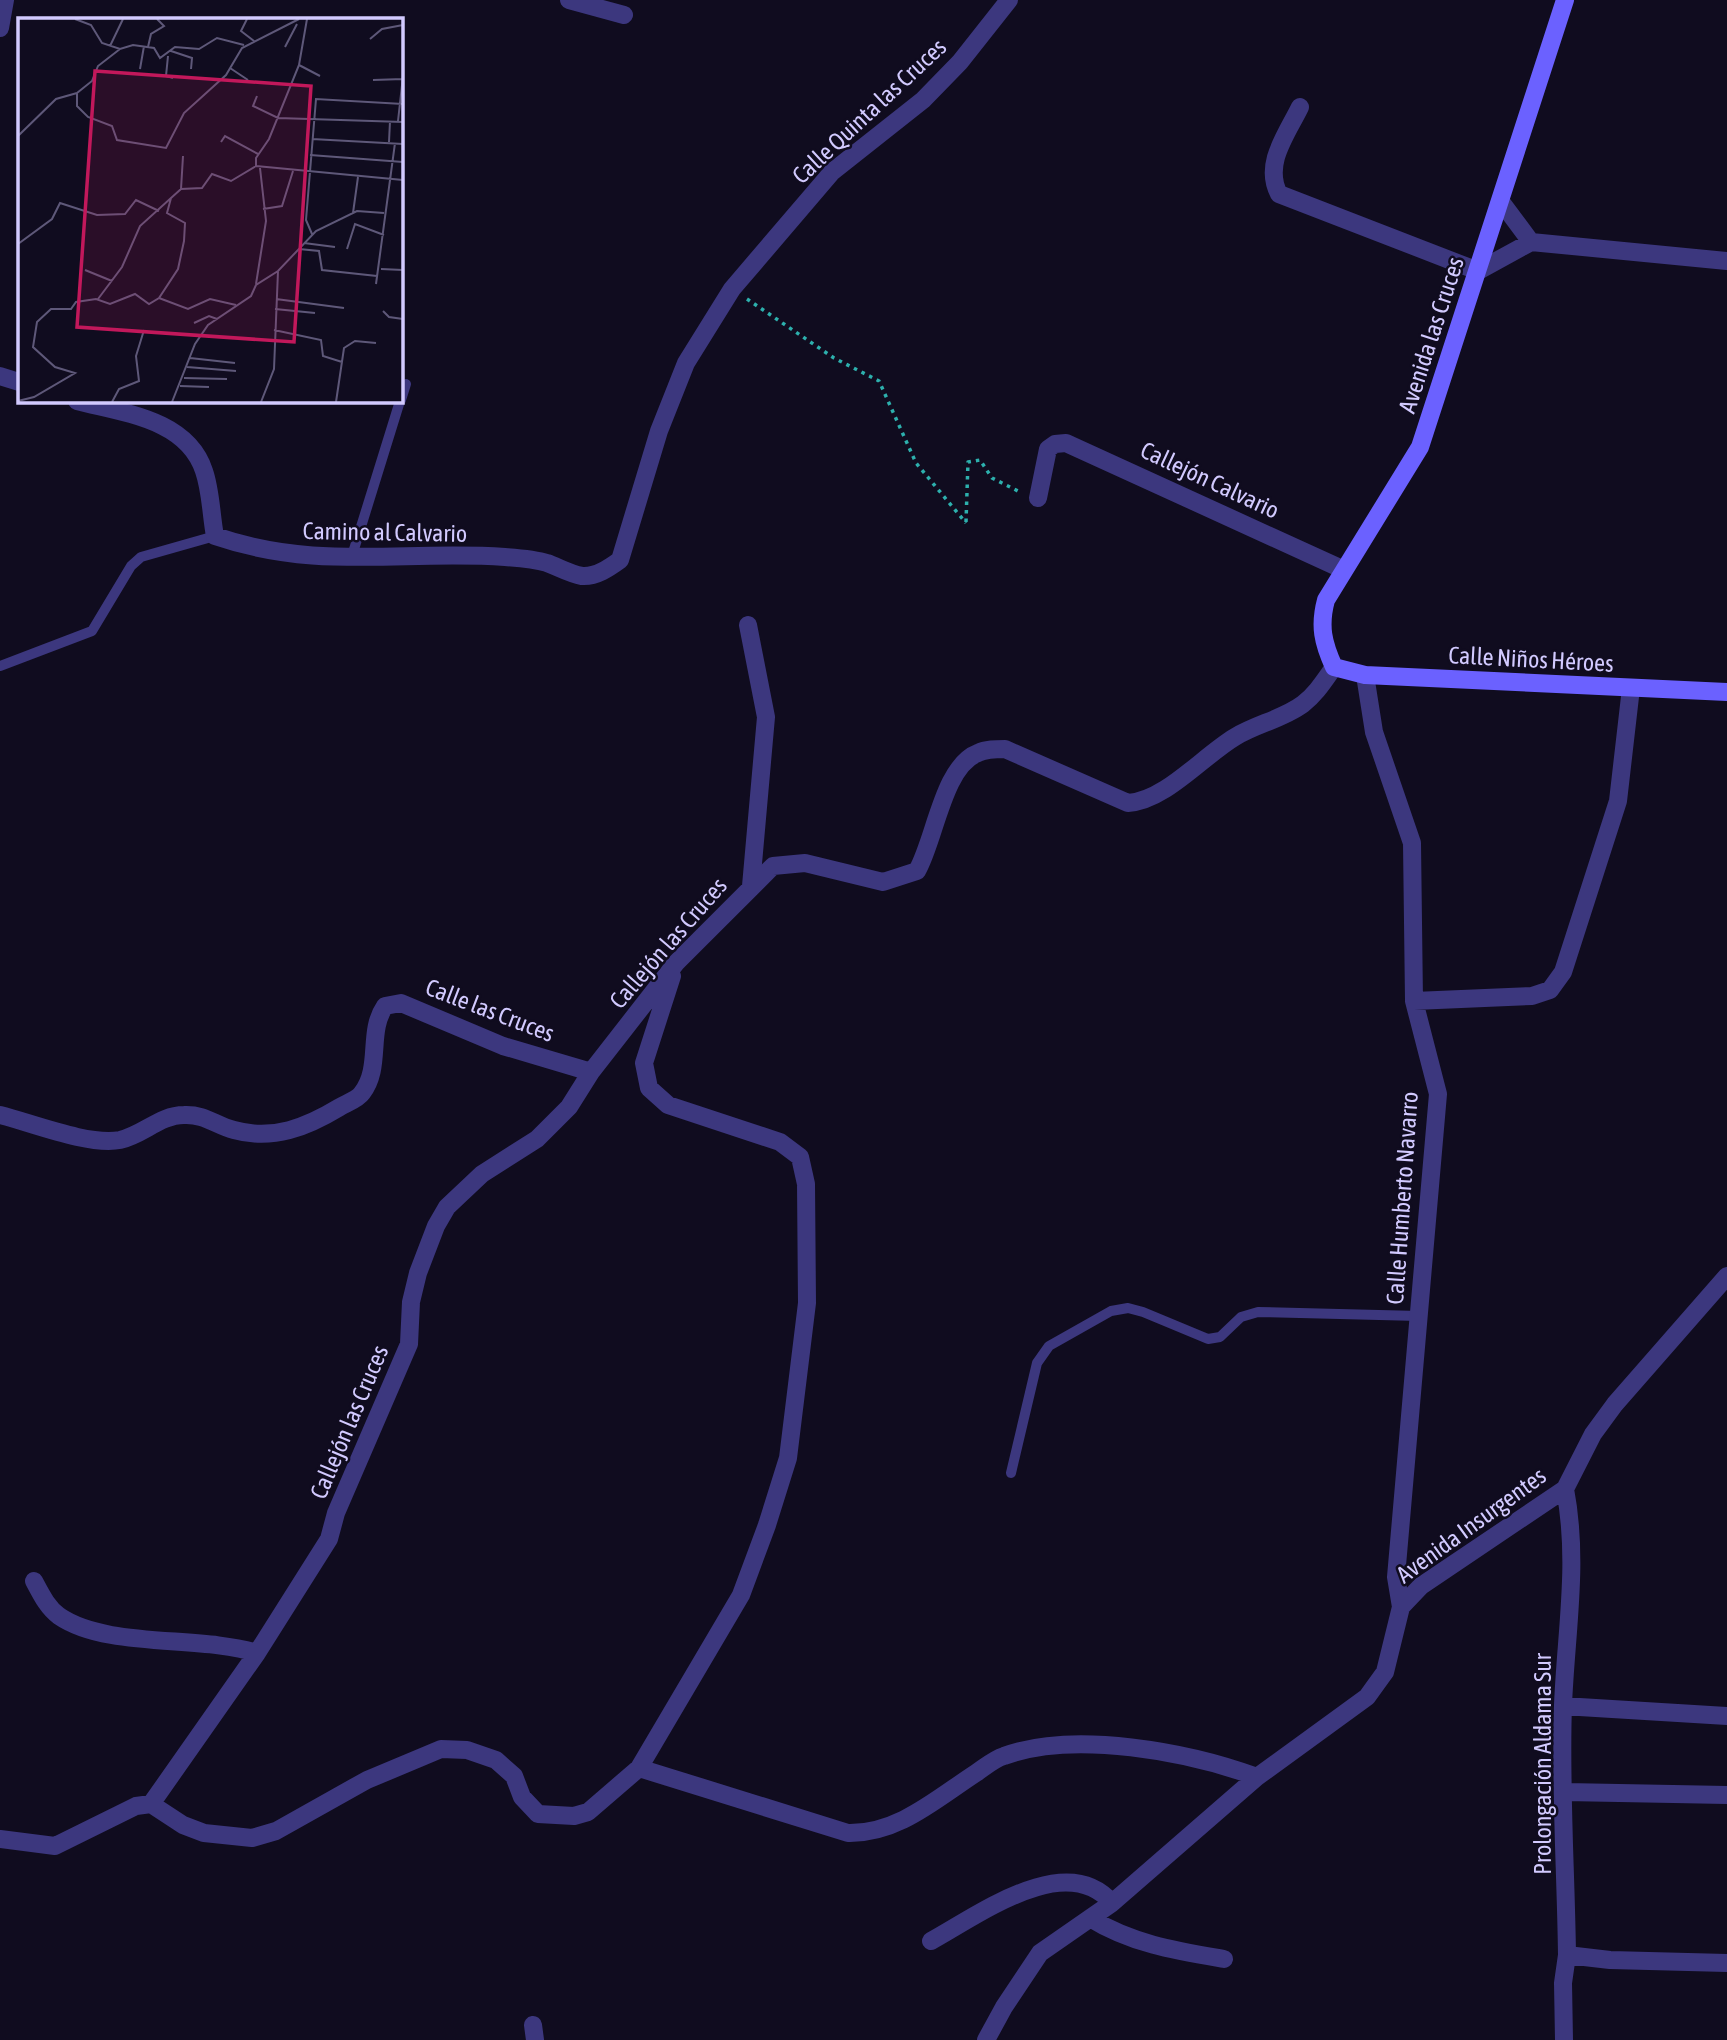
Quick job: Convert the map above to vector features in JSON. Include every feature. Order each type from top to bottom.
[{"type":"street","points":[[0,28],[5,0]]},
{"type":"street","points":[[569,0],[624,15]]},
{"type":"street","name":"Calle Quinta las Cruces","points":[[605,572],[620,560],[659,431],[686,363],[732,289],[832,172],[923,100],[960,62],[1009,0]]},
{"type":"street","name":"Avenida las Cruces","points":[[1334,667],[1323,644],[1321,621],[1326,600],[1342,569],[1420,447],[1502,203],[1565,0]]},
{"type":"street","points":[[1300,107],[1273,163],[1273,182],[1279,194],[1478,271],[1531,242],[1727,261]]},
{"type":"street","points":[[1502,203],[1531,242]]},
{"type":"street","points":[[0,376],[18,382]]},
{"type":"street","points":[[80,402],[169,428],[194,449],[205,472],[215,536]]},
{"type":"street","name":"Callejón Calvario","points":[[1038,498],[1048,449],[1055,444],[1080,447],[1342,569]]},
{"type":"street","name":"Camino al Calvario","points":[[215,536],[293,556],[351,559],[505,557],[544,562],[583,576],[605,572]]},
{"type":"street","points":[[748,625],[766,717],[751,886]]},
{"type":"street","name":"Calle Niños Héroes","points":[[1334,667],[1365,676],[1727,692]]},
{"type":"street","name":"Callejón las Cruces","points":[[151,1804],[257,1653],[329,1539],[336,1513],[409,1344],[413,1292],[436,1226],[447,1207],[482,1174],[537,1139],[569,1107],[591,1072],[676,963],[751,886],[773,866],[786,862],[804,863],[883,882],[917,871],[961,764],[976,753],[988,750],[1005,749],[1128,803],[1142,802],[1157,796],[1234,737],[1301,706],[1317,692],[1334,667]]},
{"type":"street","name":"Calle Humberto Navarro","points":[[1365,676],[1374,732],[1412,842],[1414,1001],[1438,1094],[1396,1577],[1401,1607]]},
{"type":"street","points":[[1414,1001],[1532,996],[1550,990],[1563,972],[1618,801],[1631,688]]},
{"type":"street","points":[[0,1839],[55,1846],[136,1806],[151,1804],[183,1825],[204,1833],[252,1838],[276,1831],[367,1780],[442,1749],[467,1750],[496,1760],[514,1776],[522,1797],[538,1814],[574,1816],[588,1812],[639,1768],[741,1595],[767,1525],[788,1458],[807,1303],[806,1184],[800,1157],[780,1142],[668,1105],[649,1088],[644,1063],[676,963]]},
{"type":"street","name":"Calle las Cruces","points":[[0,1115],[98,1140],[121,1139],[159,1121],[179,1115],[202,1114],[231,1129],[254,1134],[278,1134],[318,1121],[362,1094],[372,1073],[378,1016],[385,1006],[401,1003],[503,1046],[591,1072]]},
{"type":"street","name":"Avenida Insurgentes","points":[[986,2040],[1003,2007],[1040,1953],[1112,1903],[1257,1777],[1367,1697],[1384,1672],[1401,1607],[1421,1586],[1564,1489],[1593,1434],[1615,1404],[1708,1301],[1727,1276]]},
{"type":"street","points":[[1708,1301],[1727,1301]]},
{"type":"street","name":"Prolongación Aldama Sur","points":[[1564,1489],[1572,1528],[1573,1582],[1563,1706],[1567,1955],[1563,1983],[1564,2040]]},
{"type":"street","points":[[34,1581],[46,1603],[61,1617],[90,1628],[129,1638],[233,1646],[257,1653]]},
{"type":"street","points":[[1563,1706],[1727,1716]]},
{"type":"street","points":[[639,1768],[848,1833],[870,1834],[900,1823],[1003,1756],[1040,1749],[1076,1745],[1166,1752],[1205,1759],[1257,1777]]},
{"type":"street","points":[[1565,1792],[1727,1794]]},
{"type":"street","points":[[931,1941],[1028,1889],[1047,1882],[1086,1886],[1103,1893],[1112,1903]]},
{"type":"street","points":[[1090,1919],[1114,1933],[1160,1948],[1224,1959]]},
{"type":"street","points":[[1567,1955],[1727,1963]]},
{"type":"lane","points":[[402,397],[406,384]]},
{"type":"lane","points":[[351,559],[400,402]]},
{"type":"lane","points":[[0,666],[92,631],[131,566],[141,557],[215,536]]},
{"type":"lane","points":[[1011,1473],[1038,1363],[1049,1346],[1111,1311],[1128,1308],[1143,1312],[1208,1339],[1220,1337],[1241,1317],[1258,1312],[1419,1316]]},
{"type":"path","points":[[732,289],[834,358],[878,381],[916,463],[965,523],[968,462],[973,459],[980,460],[992,478],[1031,498],[1038,498]]}]
